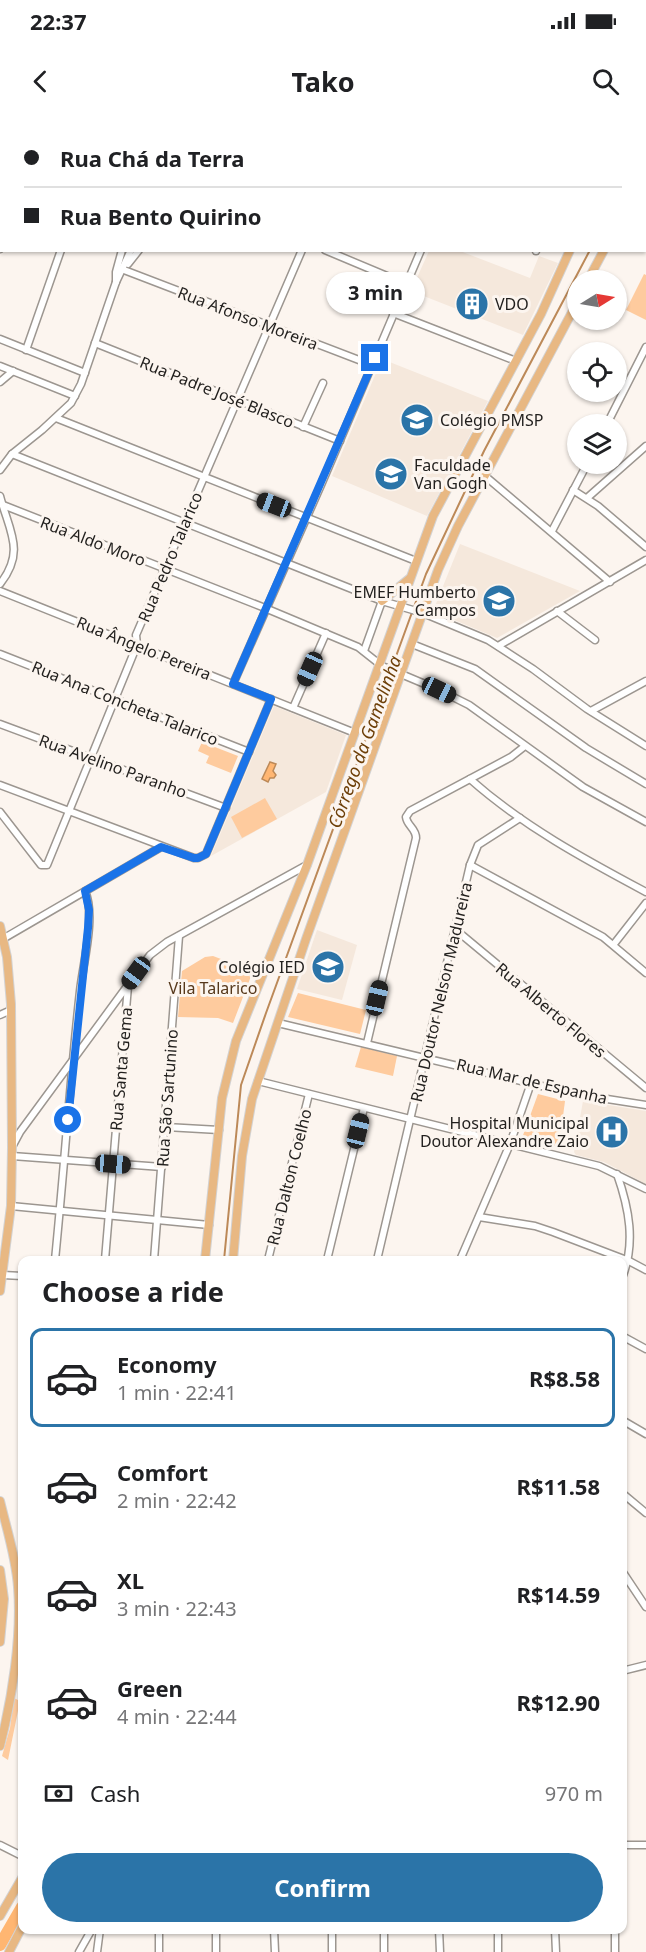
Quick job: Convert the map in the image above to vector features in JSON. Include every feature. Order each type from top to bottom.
[{"type":"main road","points":[[205,1256],[225,1081],[236,1041],[307,865],[433,516],[516,361],[569,252]]},
{"type":"main road","points":[[593,270],[603,252]]},
{"type":"main road","points":[[233,1256],[245,1138],[258,1081],[399,674],[412,644],[420,612],[458,526],[567,321]]},
{"type":"main road","points":[[382,601],[410,578]]},
{"type":"main road","points":[[0,926],[10,979],[12,1151],[10,1206],[0,1291]]},
{"type":"main road","points":[[0,1502],[18,1578]]},
{"type":"main road","points":[[0,1570],[2,1599],[0,1642]]},
{"type":"main road","points":[[0,1746],[18,1652]]},
{"type":"main road","points":[[0,1916],[18,1885]]},
{"type":"main road","points":[[9,1952],[19,1934]]},
{"type":"street","points":[[26,350],[60,252]]},
{"type":"street","points":[[116,282],[121,252]]},
{"type":"street","points":[[124,270],[130,252]]},
{"type":"street","points":[[0,470],[12,454],[67,408],[75,396],[116,282],[138,252]]},
{"type":"street","name":"Rua Pedro Talarico","points":[[0,812],[43,866],[47,865],[137,645],[136,635],[301,252]]},
{"type":"street","points":[[330,252],[406,284]]},
{"type":"street","points":[[233,684],[420,252]]},
{"type":"street","name":"Rua Afonso Moreira","points":[[124,270],[372,365]]},
{"type":"street","points":[[393,314],[516,361]]},
{"type":"street","points":[[0,339],[85,373]]},
{"type":"street","name":"Rua Padre José Blasco","points":[[95,343],[340,441]]},
{"type":"street","points":[[612,414],[646,347]]},
{"type":"street","points":[[0,366],[75,396]]},
{"type":"street","points":[[0,382],[13,370]]},
{"type":"street","points":[[303,427],[323,383]]},
{"type":"street","points":[[56,418],[416,561]]},
{"type":"street","points":[[587,498],[646,446]]},
{"type":"street","points":[[12,454],[382,601],[420,612],[470,631],[498,646],[646,746]]},
{"type":"street","points":[[552,531],[582,474]]},
{"type":"street","points":[[484,476],[610,582]]},
{"type":"street","points":[[573,490],[587,498],[645,543]]},
{"type":"street","points":[[0,496],[14,538],[15,552],[8,572],[0,584]]},
{"type":"street","name":"Rua Aldo Moro","points":[[3,506],[166,568],[326,633],[364,651],[380,666],[469,705],[583,787],[646,822]]},
{"type":"street","points":[[498,646],[646,560]]},
{"type":"street","name":"Rua Ângelo Pereira","points":[[0,591],[355,733]]},
{"type":"street","points":[[364,651],[382,601]]},
{"type":"street","points":[[557,611],[595,640]]},
{"type":"street","points":[[293,708],[326,633]]},
{"type":"street","points":[[412,644],[475,669],[586,748],[646,783]]},
{"type":"street","name":"Rua Ana Concheta Talarico","points":[[0,654],[249,752]]},
{"type":"street","points":[[591,711],[646,681]]},
{"type":"street","points":[[0,785],[161,847],[198,858],[206,854],[271,699]]},
{"type":"street","name":"Rua Avelino Paranho","points":[[0,724],[226,808]]},
{"type":"street","points":[[367,1043],[416,838],[415,831],[407,822],[406,817],[410,811],[511,757],[525,747]]},
{"type":"street","points":[[470,779],[520,818],[567,850],[646,892]]},
{"type":"street","name":"Rua Doutor Nelson Madureira","points":[[378,1256],[470,865],[478,845],[520,818]]},
{"type":"street","points":[[2,939],[161,847]]},
{"type":"street","points":[[162,1167],[64,1160],[12,1151],[20,1132],[128,985],[158,948],[307,865]]},
{"type":"street","points":[[470,865],[614,944],[646,973]]},
{"type":"street","points":[[55,1256],[73,1060],[88,928],[89,910],[85,891]]},
{"type":"street","points":[[614,944],[646,903]]},
{"type":"street","name":"Rua Alberto Flores","points":[[456,930],[646,1088]]},
{"type":"street","name":"Rua São Sartunino","points":[[154,1256],[179,936]]},
{"type":"street","name":"Rua Santa Gema","points":[[105,1256],[128,985]]},
{"type":"street","points":[[0,1015],[11,1010]]},
{"type":"street","name":"Rua Mar de Espanha","points":[[278,1023],[575,1094],[646,1105]]},
{"type":"street","points":[[258,1081],[599,1166],[646,1189]]},
{"type":"street","points":[[462,1256],[510,1144],[531,1083]]},
{"type":"street","name":"Rua Dalton Coelho","points":[[269,1256],[309,1094]]},
{"type":"street","points":[[328,1256],[364,1108]]},
{"type":"street","points":[[166,1127],[219,1130]]},
{"type":"street","points":[[616,1173],[628,1211],[630,1233],[627,1266]]},
{"type":"street","points":[[10,1206],[209,1225]]},
{"type":"street","points":[[479,1217],[535,1226],[616,1256]]},
{"type":"street","points":[[629,1261],[646,1270]]},
{"type":"street","points":[[1,1274],[18,1276]]},
{"type":"street","points":[[627,1339],[646,1349]]},
{"type":"street","points":[[627,1423],[646,1434]]},
{"type":"street","points":[[627,1497],[646,1512]]},
{"type":"street","points":[[627,1578],[646,1607]]},
{"type":"street","points":[[627,1670],[646,1665]]},
{"type":"street","points":[[0,1845],[18,1854]]},
{"type":"street","points":[[627,1845],[646,1845]]},
{"type":"street","points":[[79,1952],[89,1934]]},
{"type":"street","points":[[97,1952],[99,1934]]},
{"type":"street","points":[[159,1934],[159,1952]]},
{"type":"street","points":[[216,1934],[216,1952]]},
{"type":"street","points":[[274,1934],[275,1952]]},
{"type":"street","points":[[332,1934],[332,1952]]},
{"type":"street","points":[[384,1934],[384,1952]]},
{"type":"street","points":[[440,1934],[440,1952]]},
{"type":"street","points":[[498,1934],[498,1952]]},
{"type":"street","points":[[555,1934],[556,1952]]},
{"type":"street","points":[[615,1934],[615,1952]]},
{"type":"shaded area","points":[[429,252],[463,252],[530,278],[539,256],[558,263],[523,335],[411,291]]},
{"type":"shaded area","name":"Colégio PMSP","points":[[382,359],[488,401],[427,516],[332,476]]},
{"type":"shaded area","name":"EMEF Humberto Campos","points":[[460,544],[580,591],[497,638],[433,611]]},
{"type":"shaded area","points":[[274,706],[346,735],[326,792],[211,856]]},
{"type":"shaded area","points":[[270,762],[276,764],[273,771],[276,775],[268,782],[262,779]]},
{"type":"shaded area","name":"Colégio IED","points":[[317,930],[357,945],[342,1000],[297,989]]},
{"type":"shaded area","name":"Hospital Municipal Doutor Alexandre Zaio","points":[[583,1101],[646,1111],[646,1184],[604,1162],[576,1155],[574,1152]]},
{"type":"green space","points":[[644,274],[646,275],[646,320],[627,310]]},
{"type":"green space","points":[[202,742],[238,756],[231,773],[206,763],[209,756],[198,751]]},
{"type":"green space","points":[[265,798],[277,819],[242,838],[231,817]]},
{"type":"green space","name":"Vila Talarico","points":[[213,956],[253,971],[233,1023],[218,1018],[178,1017],[182,971],[205,957]]},
{"type":"green space","points":[[298,993],[366,1010],[360,1034],[288,1017]]},
{"type":"green space","points":[[361,1047],[397,1056],[393,1076],[355,1067]]},
{"type":"green space","points":[[538,1094],[565,1101],[559,1147],[522,1138]]},
{"type":"green space","points":[[14,1698],[18,1700],[18,1711],[8,1760],[2,1756],[10,1728]]},
{"type":"waterway","name":"Córrego da Gamelinha","points":[[224,1256],[241,1085],[266,1013],[426,574],[484,451],[589,252]]},
{"type":"waterway","name":"Córrego da Gamelinha","points":[[0,1945],[18,1914]]},
{"type":"place","name":"VDO","points":[[472,304]]},
{"type":"place","name":"Colégio PMSP","points":[[417,420]]},
{"type":"place","name":"Faculdade Van Gogh","points":[[391,474]]},
{"type":"place","name":"EMEF Humberto Campos","points":[[499,601]]},
{"type":"place","name":"Colégio IED","points":[[328,967]]},
{"type":"place","name":"Hospital Municipal Doutor Alexandre Zaio","points":[[612,1132]]},
{"type":"route","points":[[68,1120],[88,928],[89,910],[85,891],[161,847],[194,858],[206,854],[271,699],[233,684],[375,358]]}]
